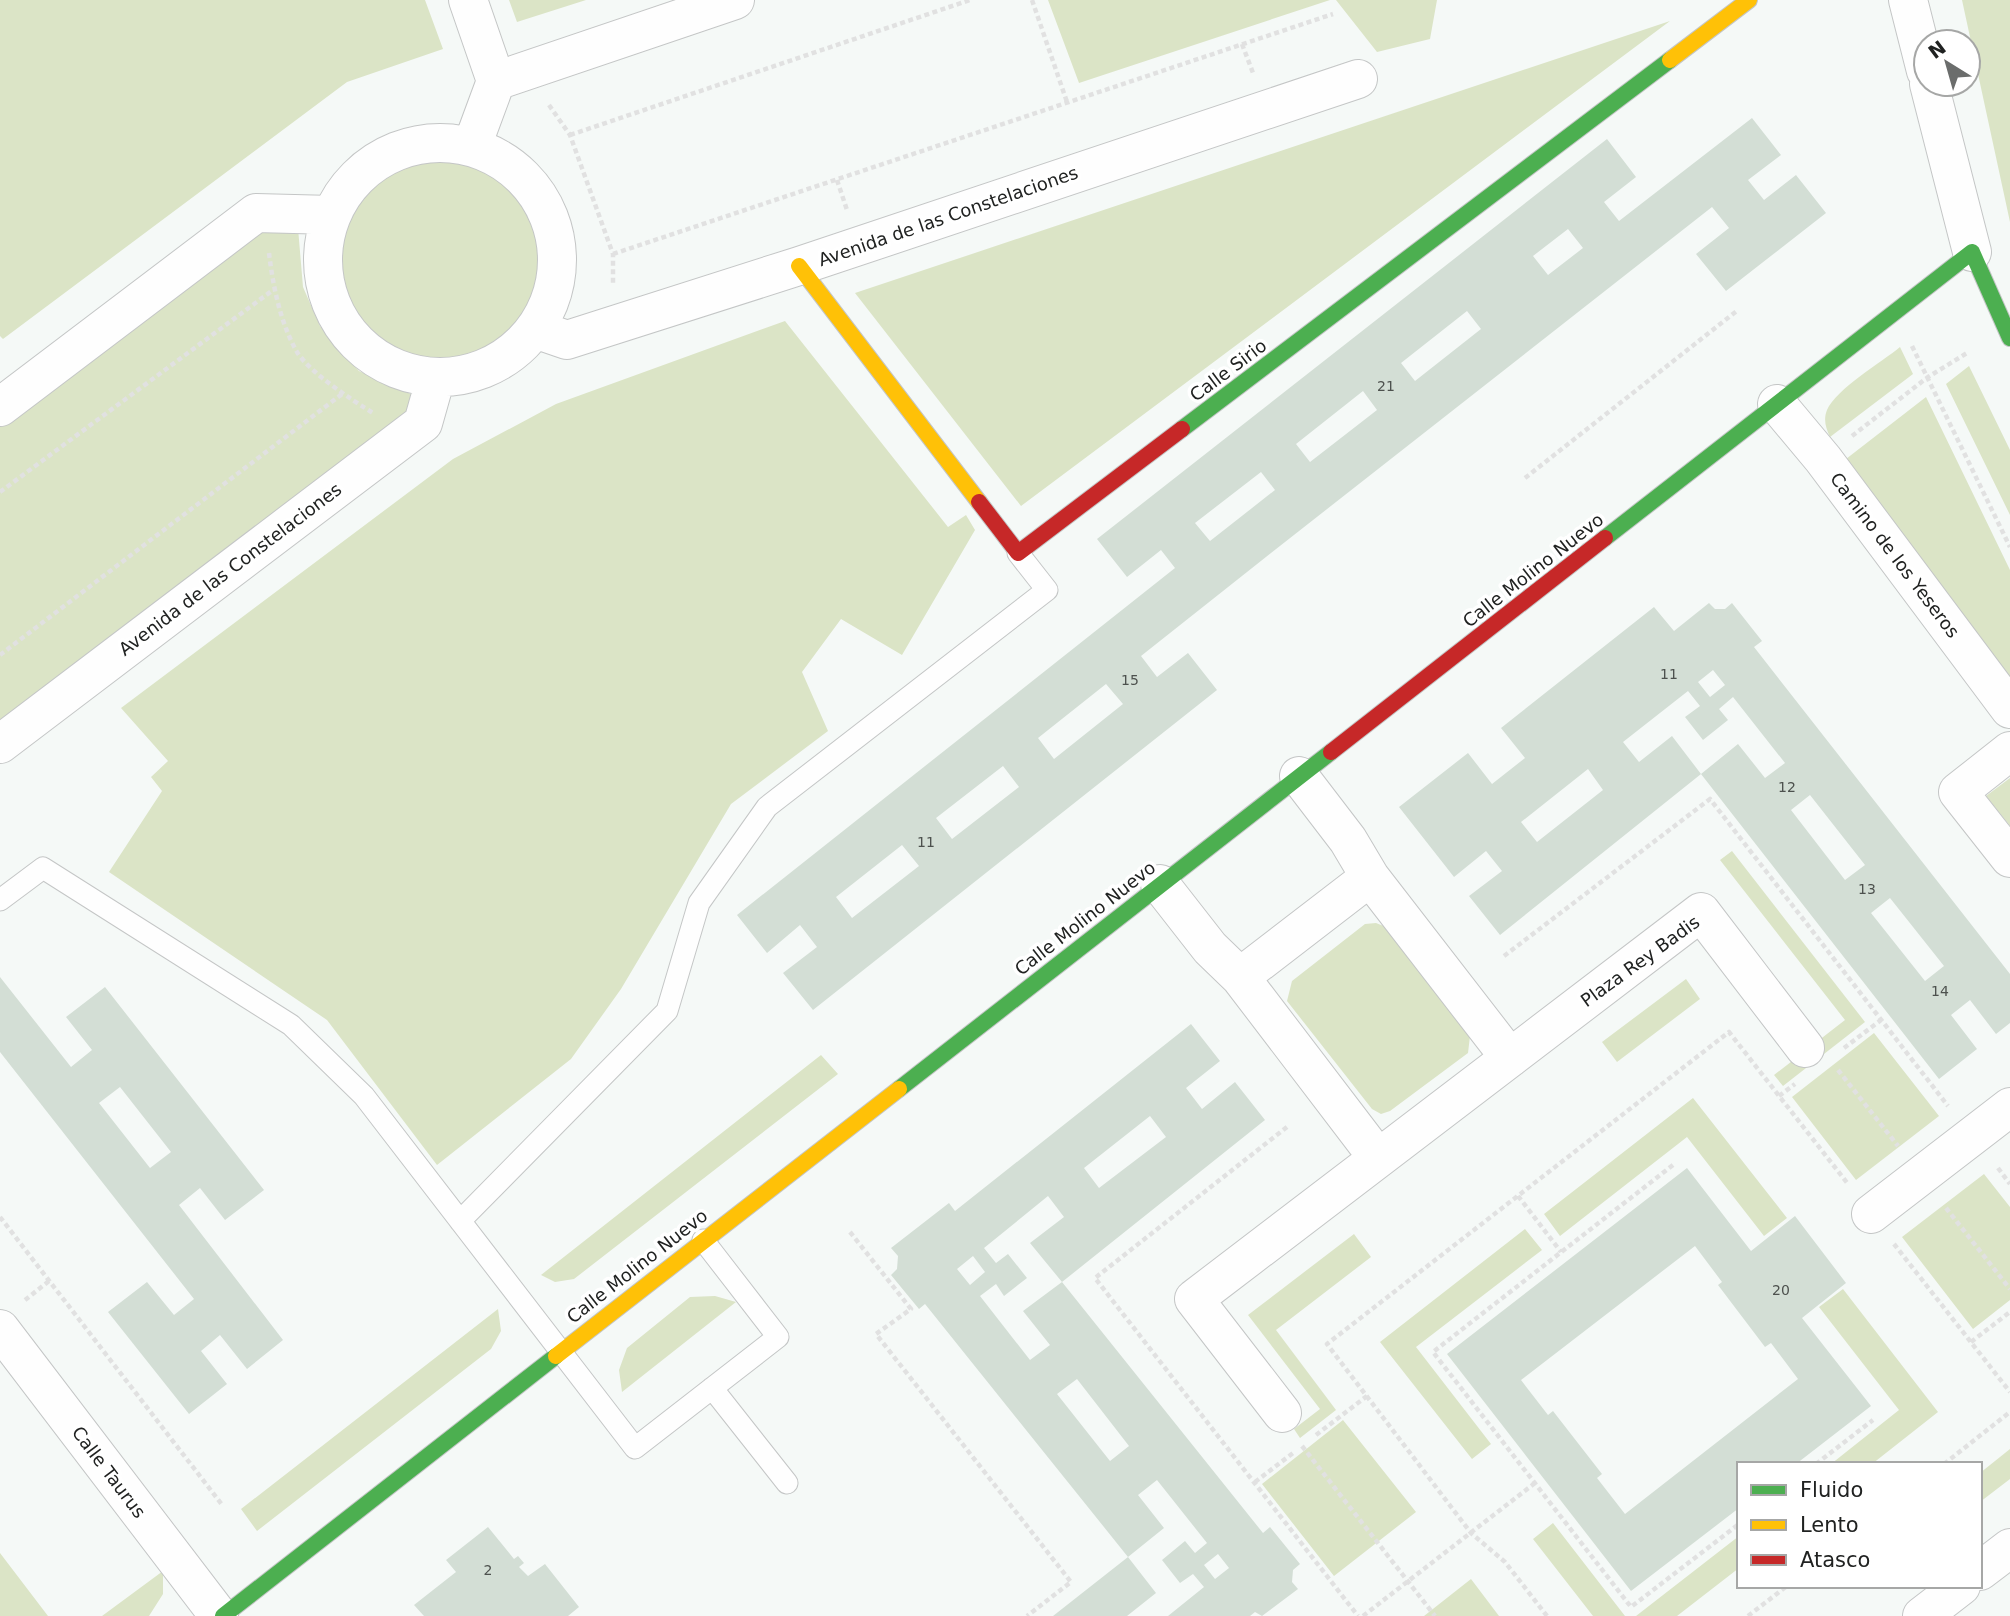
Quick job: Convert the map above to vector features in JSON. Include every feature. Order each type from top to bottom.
[{"type":"street","points":[[468,0],[496,81],[472,146]]},
{"type":"street","points":[[496,81],[736,0]]},
{"type":"street","name":"Calle Sirio","points":[[1018,552],[1749,0]]},
{"type":"street","points":[[1908,0],[1915,28]]},
{"type":"street","name":"Avenida de las Constelaciones","points":[[536,329],[568,340],[799,266],[1358,79]]},
{"type":"street","points":[[1933,98],[1972,252],[2010,338]]},
{"type":"street","points":[[438,142],[472,146],[506,162],[534,188],[552,221],[558,258],[552,296],[536,329],[508,356],[474,372],[436,377],[399,371],[366,352],[341,324],[326,289],[323,251],[332,215],[350,185],[375,162],[405,148],[438,142]]},
{"type":"street","points":[[0,406],[256,213],[332,215]]},
{"type":"street","name":"Calle Molino Nuevo","points":[[221,1616],[1972,252]]},
{"type":"street","points":[[799,266],[1018,552]]},
{"type":"street","name":"Avenida de las Constelaciones","points":[[0,744],[423,422],[436,377]]},
{"type":"street","name":"Camino de los Yeseros","points":[[1777,404],[1823,458],[2010,709]]},
{"type":"street","points":[[2010,751],[1958,792],[2010,858]]},
{"type":"street","points":[[1299,776],[1348,840],[1370,877],[1510,1058]]},
{"type":"street","points":[[1240,977],[1370,877]]},
{"type":"street","points":[[1160,884],[1210,948],[1240,977],[1378,1158]]},
{"type":"street","name":"Plaza Rey Badis","points":[[1282,1413],[1194,1299],[1701,912],[1817,1053]]},
{"type":"street","points":[[1871,1214],[2010,1107]]},
{"type":"street","name":"Calle Taurus","points":[[10,1316],[221,1616]]},
{"type":"street","points":[[1982,1569],[2010,1548]]},
{"type":"lane","points":[[460,1221],[667,1011],[699,903],[767,807],[1047,590],[1018,552]]},
{"type":"lane","points":[[0,900],[43,868],[291,1025],[364,1096],[635,1448],[778,1337],[702,1240]]},
{"type":"lane","points":[[712,1388],[787,1483]]},
{"type":"path","points":[[570,135],[970,0]]},
{"type":"path","points":[[1032,0],[1067,102]]},
{"type":"path","points":[[613,254],[1334,14]]},
{"type":"path","points":[[1242,44],[1257,84]]},
{"type":"path","points":[[545,99],[570,135],[613,254],[613,289]]},
{"type":"path","points":[[837,180],[851,220]]},
{"type":"path","points":[[268,240],[273,290],[298,353],[342,394],[377,415]]},
{"type":"path","points":[[0,492],[273,290]]},
{"type":"path","points":[[1525,478],[1738,310]]},
{"type":"path","points":[[1909,339],[2010,547]]},
{"type":"path","points":[[1845,441],[1928,377],[1966,354]]},
{"type":"path","points":[[0,655],[342,394]]},
{"type":"path","points":[[1547,1616],[1505,1562],[1471,1533],[1327,1344],[1729,1032],[2010,1392]]},
{"type":"path","points":[[1817,1053],[1905,1155]]},
{"type":"path","points":[[1673,1165],[1433,1352],[1631,1607],[1737,1526]]},
{"type":"path","points":[[1996,1166],[2010,1184]]},
{"type":"path","points":[[1518,1196],[1562,1252]]},
{"type":"path","points":[[1938,1197],[2010,1289]]},
{"type":"path","points":[[0,1217],[223,1506]]},
{"type":"path","points":[[850,1232],[911,1309],[876,1334],[1071,1582],[1027,1616]]},
{"type":"path","points":[[10,1316],[49,1281]]},
{"type":"path","points":[[1971,1342],[2010,1312]]},
{"type":"path","points":[[1947,1462],[2010,1412]]},
{"type":"path","points":[[1819,1462],[1873,1420]]},
{"type":"path","points":[[1302,1446],[1434,1616]]},
{"type":"path","points":[[1363,1616],[1535,1483]]},
{"type":"path","points":[[1748,1616],[1784,1588]]},
{"type":"green space","points":[[0,0],[425,0],[443,49],[347,82],[3,339],[0,336]]},
{"type":"green space","points":[[509,0],[586,0],[517,22]]},
{"type":"green space","points":[[1048,0],[1330,0],[1079,83]]},
{"type":"green space","points":[[1336,0],[1437,0],[1430,39],[1377,52]]},
{"type":"green space","points":[[1962,0],[2010,0],[2010,222],[1982,92],[1982,28],[1968,28]]},
{"type":"green space","points":[[1670,21],[1021,506],[855,293]]},
{"type":"green space","points":[[440,162],[478,169],[510,191],[532,223],[539,261],[532,299],[510,331],[478,353],[440,360],[402,353],[370,331],[348,299],[341,261],[348,223],[370,191],[402,169]]},
{"type":"green space","points":[[258,224],[298,228],[303,287],[320,326],[359,371],[415,396],[403,423],[0,725],[0,421]]},
{"type":"green space","points":[[785,321],[948,527],[966,515],[975,530],[902,655],[841,619],[802,672],[828,731],[731,804],[621,989],[571,1059],[437,1165],[327,1020],[109,872],[162,791],[151,777],[168,761],[121,708],[453,459],[556,404]]},
{"type":"green space","points":[[1900,347],[1913,374],[1830,437],[1825,417],[1832,402],[1849,385]]},
{"type":"green space","points":[[1969,366],[2010,450],[2010,515],[1946,384]]},
{"type":"green space","points":[[1926,397],[2010,570],[2010,678],[1846,459]]},
{"type":"green space","points":[[2010,778],[2010,826],[1986,796]]},
{"type":"green space","points":[[1732,851],[1865,1022],[1783,1086],[1774,1075],[1845,1020],[1720,860]]},
{"type":"green space","points":[[1376,923],[1386,927],[1470,1036],[1468,1053],[1390,1111],[1381,1114],[1372,1109],[1287,1001],[1292,981],[1365,924]]},
{"type":"green space","points":[[1686,979],[1700,999],[1617,1062],[1602,1042]]},
{"type":"green space","points":[[1874,1033],[1939,1116],[1856,1180],[1792,1097]]},
{"type":"green space","points":[[821,1055],[838,1074],[574,1279],[555,1282],[541,1275]]},
{"type":"green space","points":[[1693,1098],[1787,1218],[1764,1236],[1687,1137],[1560,1236],[1544,1214]]},
{"type":"green space","points":[[1984,1174],[2010,1207],[2010,1300],[1973,1329],[1902,1237]]},
{"type":"green space","points":[[1525,1229],[1542,1250],[1416,1347],[1491,1444],[1472,1459],[1380,1342]]},
{"type":"green space","points":[[1354,1234],[1371,1257],[1276,1330],[1336,1410],[1300,1438],[1294,1429],[1320,1409],[1248,1315]]},
{"type":"green space","points":[[1843,1289],[1938,1412],[1875,1462],[1834,1462],[1899,1410],[1819,1307]]},
{"type":"green space","points":[[715,1296],[736,1302],[622,1392],[619,1370],[627,1348],[690,1297]]},
{"type":"green space","points":[[498,1309],[501,1331],[491,1349],[257,1531],[241,1509]]},
{"type":"green space","points":[[1343,1420],[1416,1512],[1334,1576],[1262,1484]]},
{"type":"green space","points":[[2010,1449],[2010,1479],[1982,1500],[1982,1471]]},
{"type":"green space","points":[[1553,1523],[1625,1616],[1593,1616],[1533,1539]]},
{"type":"green space","points":[[1737,1538],[1737,1570],[1677,1616],[1636,1616]]},
{"type":"green space","points":[[0,1553],[48,1616],[0,1616]]},
{"type":"green space","points":[[163,1571],[163,1594],[149,1616],[102,1616]]},
{"type":"green space","points":[[1471,1579],[1499,1616],[1424,1616]]},
{"type":"building","points":[[1752,118],[1781,155],[1748,180],[1764,200],[1796,175],[1826,213],[1726,291],[1696,254],[1729,228],[1712,207],[1271,553],[1141,656],[1157,677],[1188,653],[1217,690],[813,1010],[783,973],[817,947],[800,925],[767,953],[737,915],[1175,568],[1161,550],[1127,577],[1097,539],[1607,139],[1636,177],[1604,202],[1619,221]],"holes":[[[1568,229],[1583,248],[1548,275],[1533,256]],[[1467,311],[1481,329],[1415,381],[1401,363]],[[1363,391],[1377,410],[1310,462],[1296,444]],[[1261,472],[1275,490],[1210,541],[1195,523]],[[1106,684],[1123,704],[1054,759],[1038,738]],[[1003,766],[1019,787],[952,839],[936,818]],[[902,845],[919,866],[852,918],[836,897]]]},
{"type":"building","points":[[1709,603],[1715,609],[1725,609],[1732,603],[1762,641],[1754,647],[2010,974],[2010,1023],[1996,1034],[1970,1000],[1951,1015],[1977,1049],[1939,1079],[1701,774],[1500,935],[1469,896],[1502,871],[1486,851],[1454,877],[1399,807],[1468,753],[1492,784],[1525,758],[1501,728],[1654,607],[1674,631]],"holes":[[[1713,670],[1725,685],[1710,697],[1698,682]],[[1688,691],[1700,706],[1685,717],[1703,740],[1728,720],[1719,709],[1733,697],[1785,763],[1765,778],[1738,744],[1701,774],[1672,736],[1639,762],[1623,742]],[[1588,769],[1603,790],[1537,842],[1521,822]],[[1810,795],[1865,865],[1845,880],[1791,810]],[[1890,898],[1944,966],[1925,981],[1871,913]]]},
{"type":"building","points":[[0,977],[71,1067],[92,1050],[66,1017],[105,987],[264,1190],[225,1220],[200,1188],[179,1205],[283,1340],[247,1369],[220,1335],[201,1351],[227,1384],[189,1414],[108,1312],[147,1282],[174,1315],[194,1299],[0,1052]],"holes":[[[120,1087],[171,1152],[150,1168],[99,1103]]]},
{"type":"building","points":[[1191,1024],[1220,1061],[1186,1088],[1202,1109],[1235,1082],[1265,1120],[1062,1282],[1263,1533],[1270,1527],[1300,1564],[1293,1570],[1292,1582],[1298,1589],[1262,1616],[1255,1612],[1250,1616],[1168,1616],[1204,1587],[1193,1574],[1180,1583],[1162,1560],[1185,1541],[1195,1553],[1207,1543],[1157,1480],[1138,1495],[1164,1528],[1128,1557],[925,1304],[919,1309],[891,1275],[897,1269],[898,1256],[891,1248],[949,1203],[955,1211]],"holes":[[[1150,1116],[1166,1137],[1099,1188],[1084,1168]],[[1048,1196],[1064,1217],[1030,1243],[1062,1282],[1023,1311],[1050,1345],[1030,1360],[980,1296],[996,1284],[1004,1296],[1027,1278],[1008,1254],[996,1263],[984,1248]],[[973,1256],[985,1272],[970,1285],[957,1269]],[[1077,1379],[1129,1446],[1110,1461],[1057,1394]],[[1218,1554],[1229,1568],[1215,1579],[1204,1565]]]},
{"type":"building","points":[[1687,1168],[1751,1251],[1795,1216],[1846,1283],[1802,1318],[1871,1406],[1799,1462],[1737,1462],[1737,1510],[1631,1591],[1447,1354]],"holes":[[[1695,1246],[1722,1282],[1718,1285],[1765,1347],[1771,1343],[1798,1379],[1625,1514],[1597,1478],[1602,1474],[1553,1411],[1548,1415],[1521,1380]]]},
{"type":"building","points":[[488,1527],[514,1559],[518,1556],[524,1563],[519,1567],[528,1576],[545,1564],[579,1607],[568,1616],[424,1616],[414,1605],[456,1572],[446,1560]]},
{"type":"building","points":[[1128,1557],[1156,1593],[1127,1616],[1053,1616]]},
{"type":"traffic: fast","points":[[1182,429],[1670,60]]},
{"type":"traffic: fast","points":[[1605,538],[1972,252],[2010,338]]},
{"type":"traffic: fast","points":[[899,1089],[1331,752]]},
{"type":"traffic: fast","points":[[223,1616],[556,1356]]},
{"type":"traffic: slow","points":[[1670,60],[1749,0]]},
{"type":"traffic: slow","points":[[799,266],[979,502]]},
{"type":"traffic: slow","points":[[556,1356],[899,1089]]},
{"type":"traffic: jam","points":[[979,502],[1018,553],[1182,429]]},
{"type":"traffic: jam","points":[[1331,752],[1605,538]]}]
